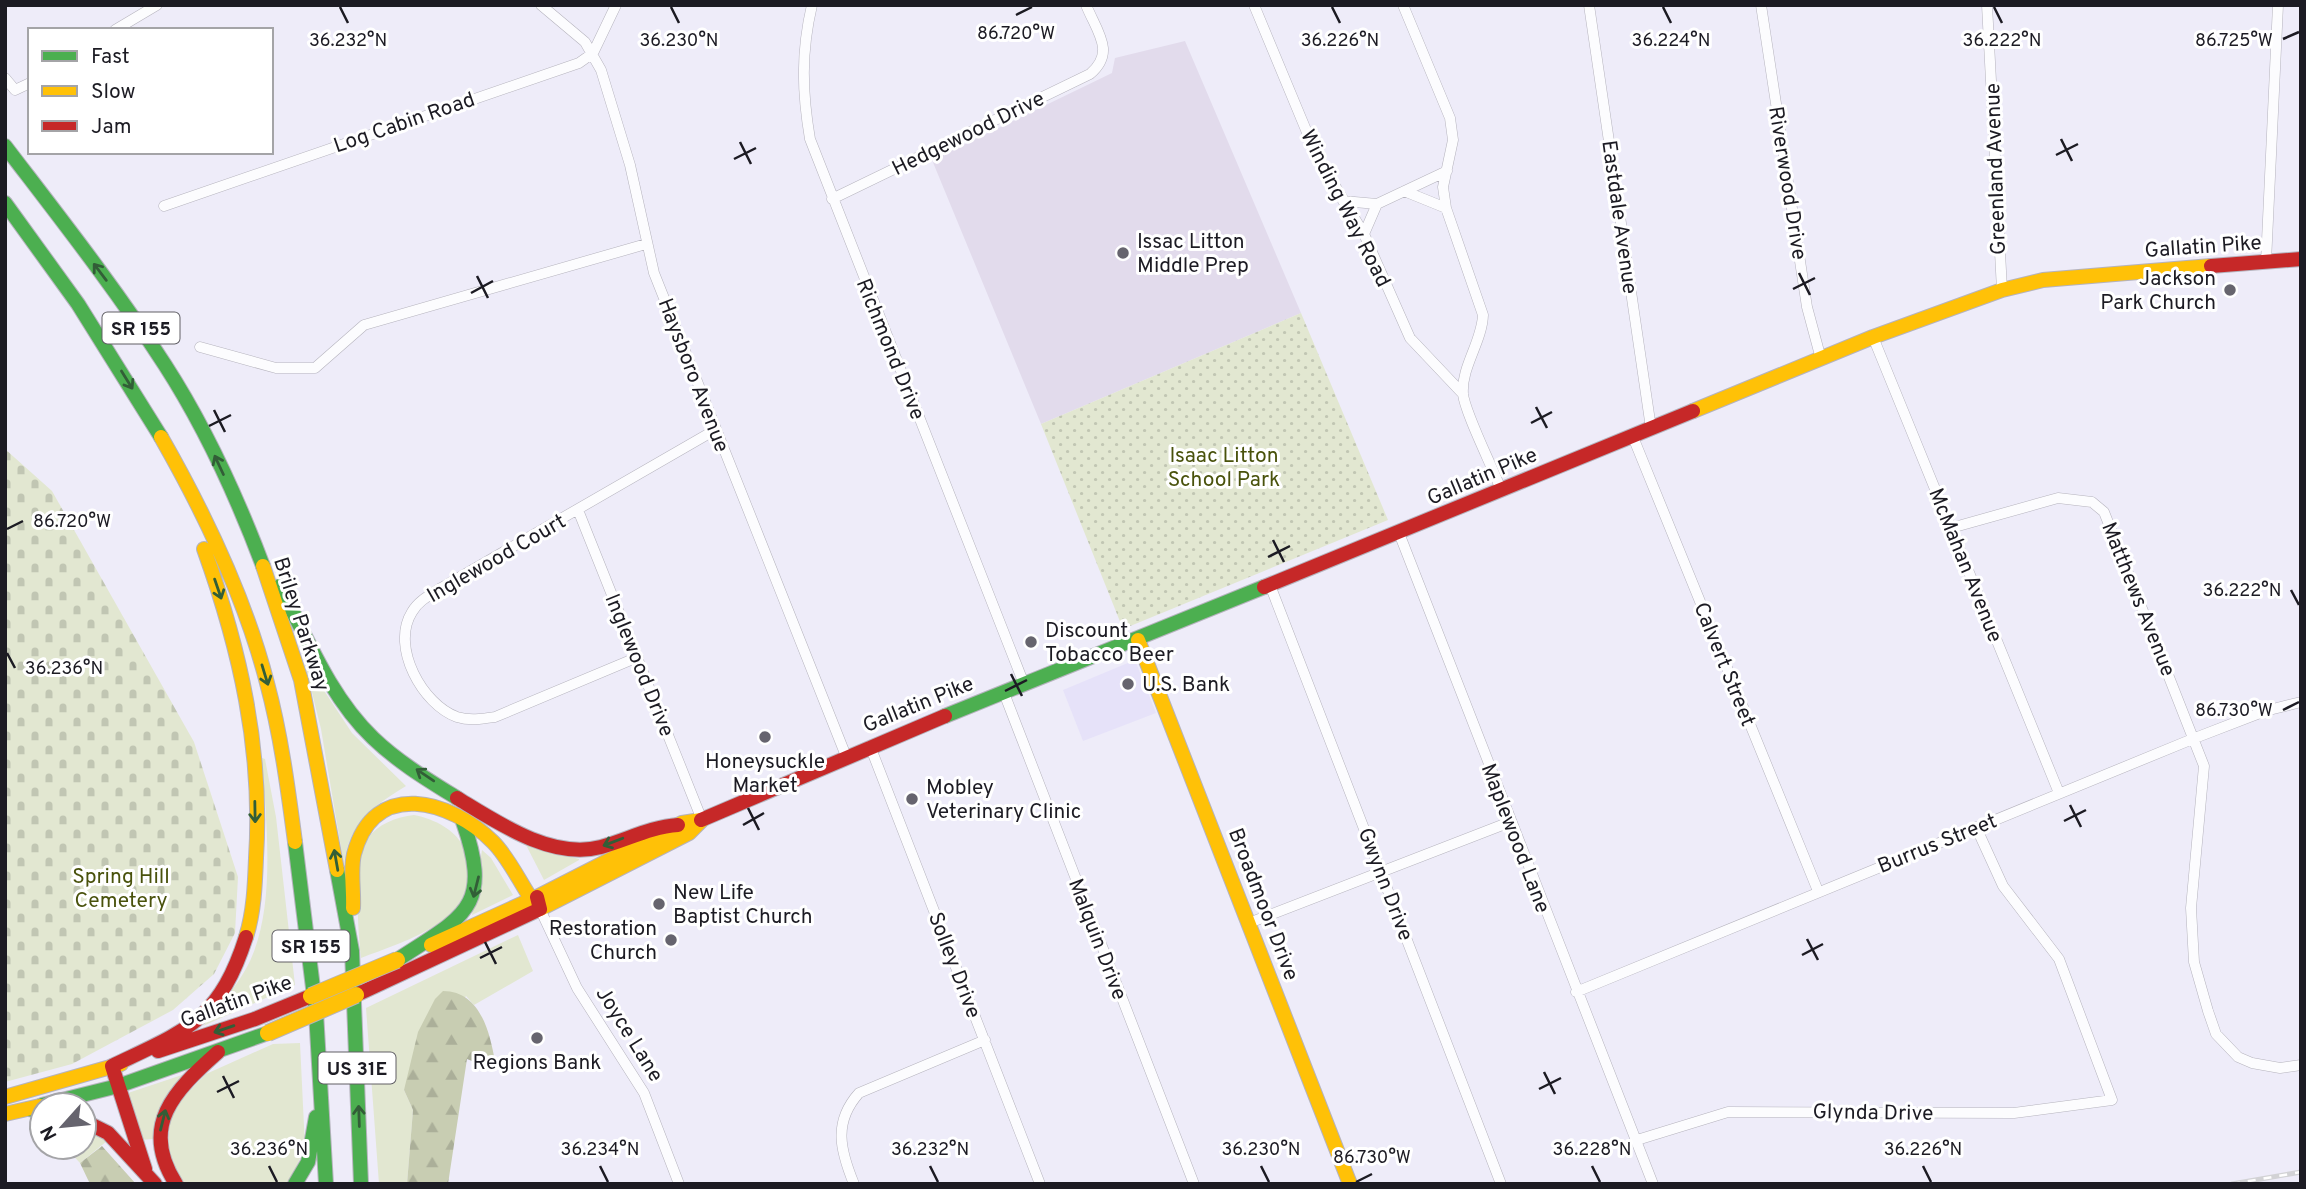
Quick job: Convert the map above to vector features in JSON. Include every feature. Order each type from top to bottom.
[{"type":"main road","name":"Briley Parkway","points":[[5,146],[126,306],[167,368],[203,432],[248,527],[301,680],[352,951],[361,1184]]},
{"type":"main road","name":"SR 155","points":[[5,203],[81,307],[161,433],[206,521],[252,633],[268,685],[290,804],[314,970],[324,1089],[326,1184]]},
{"type":"main road","name":"Gallatin Pike","points":[[536,902],[678,825],[702,820],[870,746],[1399,534],[1873,337],[2002,290],[2043,280],[2301,259]]},
{"type":"main road","points":[[145,1169],[112,1066],[174,1035],[215,1006],[228,986],[245,945],[257,875],[252,738],[240,661],[220,594],[161,433]]},
{"type":"main road","points":[[248,527],[342,699],[383,745],[482,813],[555,849],[578,851],[602,846],[659,825],[678,825]]},
{"type":"main road","name":"Broadmoor Drive","points":[[1138,640],[1350,1184]]},
{"type":"main road","points":[[352,951],[354,855],[364,829],[384,811],[411,802],[439,806],[485,835],[499,849],[536,902]]},
{"type":"main road","points":[[482,813],[519,854],[533,876],[536,902]]},
{"type":"main road","name":"Gallatin Pike","points":[[98,1091],[218,1052],[268,1032],[536,902],[689,833],[702,820]]},
{"type":"main road","points":[[400,968],[459,918],[472,901],[479,881],[478,865],[463,822]]},
{"type":"main road","name":"Gallatin Pike","points":[[5,1097],[112,1066],[400,968]]},
{"type":"main road","points":[[176,1184],[162,1160],[160,1126],[166,1107],[179,1087],[218,1052]]},
{"type":"main road","points":[[295,1184],[308,1162],[324,1089]]},
{"type":"main road","name":"Gallatin Pike","points":[[5,1114],[28,1109]]},
{"type":"main road","points":[[98,1128],[108,1133],[145,1169],[155,1184]]},
{"type":"street","points":[[118,28],[157,5]]},
{"type":"street","name":"Haysboro Avenue","points":[[541,5],[593,53],[620,127],[654,273],[846,756]]},
{"type":"street","points":[[593,53],[616,5]]},
{"type":"street","name":"Richmond Drive","points":[[812,5],[804,40],[802,74],[810,139],[1024,684]]},
{"type":"street","name":"Hedgewood Drive","points":[[832,199],[1090,74],[1102,64],[1105,51],[1086,5]]},
{"type":"street","name":"Winding Way Road","points":[[1254,5],[1316,153],[1364,234],[1410,338],[1463,394]]},
{"type":"street","points":[[1403,5],[1450,118],[1453,140],[1443,187],[1446,208],[1483,315],[1482,331],[1465,374],[1463,394],[1502,490]]},
{"type":"street","name":"Eastdale Avenue","points":[[1589,5],[1651,428]]},
{"type":"street","name":"Riverwood Drive","points":[[1761,5],[1807,307],[1821,359]]},
{"type":"street","name":"Greenland Avenue","points":[[1987,5],[2002,290]]},
{"type":"street","points":[[2266,262],[2278,5]]},
{"type":"street","name":"Log Cabin Road","points":[[164,206],[579,63],[593,53]]},
{"type":"street","points":[[5,78],[15,90],[28,84]]},
{"type":"street","points":[[1343,201],[1377,204],[1447,170]]},
{"type":"street","points":[[1404,191],[1446,208]]},
{"type":"street","points":[[1364,234],[1377,204]]},
{"type":"street","points":[[200,347],[276,368],[315,368],[365,325],[646,244]]},
{"type":"street","name":"McMahan Avenue","points":[[1873,337],[2059,793]]},
{"type":"street","name":"Inglewood Court","points":[[638,657],[495,717],[475,720],[459,718],[431,700],[406,651],[406,630],[411,613],[423,599],[715,430]]},
{"type":"street","name":"Calvert Street","points":[[1633,436],[1818,891]]},
{"type":"street","name":"Matthews Avenue","points":[[1951,528],[2058,498],[2092,502],[2104,512],[2204,766],[2191,908],[2192,936],[2204,999],[2216,1034],[2238,1057],[2280,1068],[2301,1065]]},
{"type":"street","name":"Inglewood Drive","points":[[578,510],[702,820]]},
{"type":"street","name":"Maplewood Lane","points":[[1399,534],[1653,1184]]},
{"type":"street","name":"Gwynn Drive","points":[[1270,585],[1501,1184]]},
{"type":"street","name":"Malquin Drive","points":[[1004,693],[1194,1184]]},
{"type":"street","name":"Burrus Street","points":[[1577,992],[2195,738],[2265,711],[2301,702]]},
{"type":"street","name":"Solley Drive","points":[[870,746],[1040,1184]]},
{"type":"street","points":[[1249,923],[1510,822]]},
{"type":"street","name":"Glynda Drive","points":[[1637,1140],[1728,1112],[2014,1113],[2112,1100],[2059,959],[2003,886],[1976,827]]},
{"type":"street","name":"Joyce Lane","points":[[536,902],[577,988],[644,1093],[679,1184]]},
{"type":"street","points":[[854,1184],[839,1142],[842,1120],[848,1105],[859,1093],[985,1040]]},
{"type":"shaded area","name":"Issac Litton Middle Prep","points":[[1185,41],[1301,313],[1041,424],[932,160],[1112,73],[1115,58]]},
{"type":"shaded area","points":[[1135,660],[1156,713],[1083,741],[1063,690]]},
{"type":"green space","name":"Isaac Litton School Park","points":[[1301,313],[1388,520],[1123,629],[1041,424]]},
{"type":"green space","name":"Spring Hill Cemetery","points":[[5,449],[52,491],[194,742],[238,877],[235,933],[214,974],[173,1010],[72,1064],[5,1082]]},
{"type":"green space","points":[[306,650],[323,689],[352,733],[406,786],[364,818],[351,838],[344,865],[321,729],[302,652]]},
{"type":"green space","points":[[262,758],[265,759],[276,817],[295,985],[203,1026],[233,989],[248,965],[263,917],[267,836]]},
{"type":"green space","points":[[414,815],[429,819],[451,831],[462,844],[469,874],[464,894],[454,910],[439,923],[401,943],[361,958],[358,879],[363,849],[367,839],[382,825]]},
{"type":"green space","points":[[526,845],[579,859],[579,860],[544,880]]},
{"type":"green space","points":[[482,850],[491,858],[513,895],[472,915]]},
{"type":"green space","points":[[518,935],[533,971],[474,1005],[466,996],[404,1090],[413,1110],[407,1184],[379,1184],[366,1008]]},
{"type":"green space","points":[[443,991],[466,998],[481,1015],[495,1062],[489,1068],[467,1059],[448,1184],[407,1184],[413,1110],[404,1090],[418,1032],[435,999]]},
{"type":"green space","points":[[300,1043],[305,1147],[289,1184],[183,1184],[167,1155],[171,1110],[206,1074],[273,1044]]},
{"type":"green space","points":[[185,1074],[153,1139],[140,1140],[125,1094]]},
{"type":"green space","points":[[98,1136],[107,1141],[98,1148]]},
{"type":"green space","points":[[102,1146],[136,1184],[90,1184],[80,1163],[98,1161],[98,1149]]},
{"type":"railway","points":[[2232,1184],[2301,1172]]},
{"type":"traffic: fast","points":[[5,146],[107,281],[180,389],[219,463],[263,566]]},
{"type":"traffic: fast","points":[[5,203],[78,304],[161,437]]},
{"type":"traffic: fast","points":[[280,586],[320,666],[358,722],[393,755],[457,798]]},
{"type":"traffic: fast","points":[[945,716],[1264,587]]},
{"type":"traffic: fast","points":[[397,960],[440,932],[466,907],[473,892],[475,874],[472,851],[463,822]]},
{"type":"traffic: fast","points":[[295,842],[316,1012],[326,1184]]},
{"type":"traffic: fast","points":[[337,870],[352,951],[361,1184]]},
{"type":"traffic: fast","points":[[98,1091],[268,1033]]},
{"type":"traffic: fast","points":[[295,1184],[308,1162],[316,1117]]},
{"type":"traffic: slow","points":[[1693,411],[1873,337],[2002,290],[2043,280],[2211,266]]},
{"type":"traffic: slow","points":[[161,437],[222,557],[258,651],[280,742],[295,842]]},
{"type":"traffic: slow","points":[[204,549],[238,662],[252,739],[256,778],[256,868],[254,898],[246,937]]},
{"type":"traffic: slow","points":[[263,566],[301,680],[337,870]]},
{"type":"traffic: slow","points":[[1138,640],[1350,1184]]},
{"type":"traffic: slow","points":[[353,908],[353,860],[364,830],[378,814],[396,806],[415,804],[436,807],[476,827],[499,848],[532,900]]},
{"type":"traffic: slow","points":[[431,945],[537,897],[682,823],[701,820]]},
{"type":"traffic: slow","points":[[535,903],[540,909],[689,833],[702,820]]},
{"type":"traffic: slow","points":[[311,996],[397,960]]},
{"type":"traffic: slow","points":[[268,1033],[356,995]]},
{"type":"traffic: slow","points":[[5,1097],[121,1064]]},
{"type":"traffic: slow","points":[[5,1114],[28,1109]]},
{"type":"traffic: jam","points":[[2211,266],[2301,259]]},
{"type":"traffic: jam","points":[[1264,587],[1693,411]]},
{"type":"traffic: jam","points":[[701,820],[945,716]]},
{"type":"traffic: jam","points":[[457,798],[526,837],[564,848],[582,850],[601,847],[648,831],[678,825]]},
{"type":"traffic: jam","points":[[356,995],[540,909],[537,897]]},
{"type":"traffic: jam","points":[[145,1169],[112,1066],[180,1032],[197,1020],[224,988],[246,937]]},
{"type":"traffic: jam","points":[[158,1051],[255,1019],[311,996]]},
{"type":"traffic: jam","points":[[176,1184],[165,1163],[161,1127],[176,1096],[218,1052]]},
{"type":"traffic: jam","points":[[98,1128],[108,1133],[155,1184]]},
{"type":"place","name":"Issac Litton Middle Prep","points":[[1123,253]]},
{"type":"place","name":"Jackson Park Church","points":[[2230,290]]},
{"type":"place","name":"Discount Tobacco Beer","points":[[1031,642]]},
{"type":"place","name":"U.S. Bank","points":[[1128,684]]},
{"type":"place","name":"Honeysuckle Market","points":[[765,737]]},
{"type":"place","name":"Mobley Veterinary Clinic","points":[[912,799]]},
{"type":"place","name":"New Life Baptist Church","points":[[659,904]]},
{"type":"place","name":"Restoration Church","points":[[671,940]]},
{"type":"place","name":"Regions Bank","points":[[537,1038]]}]
